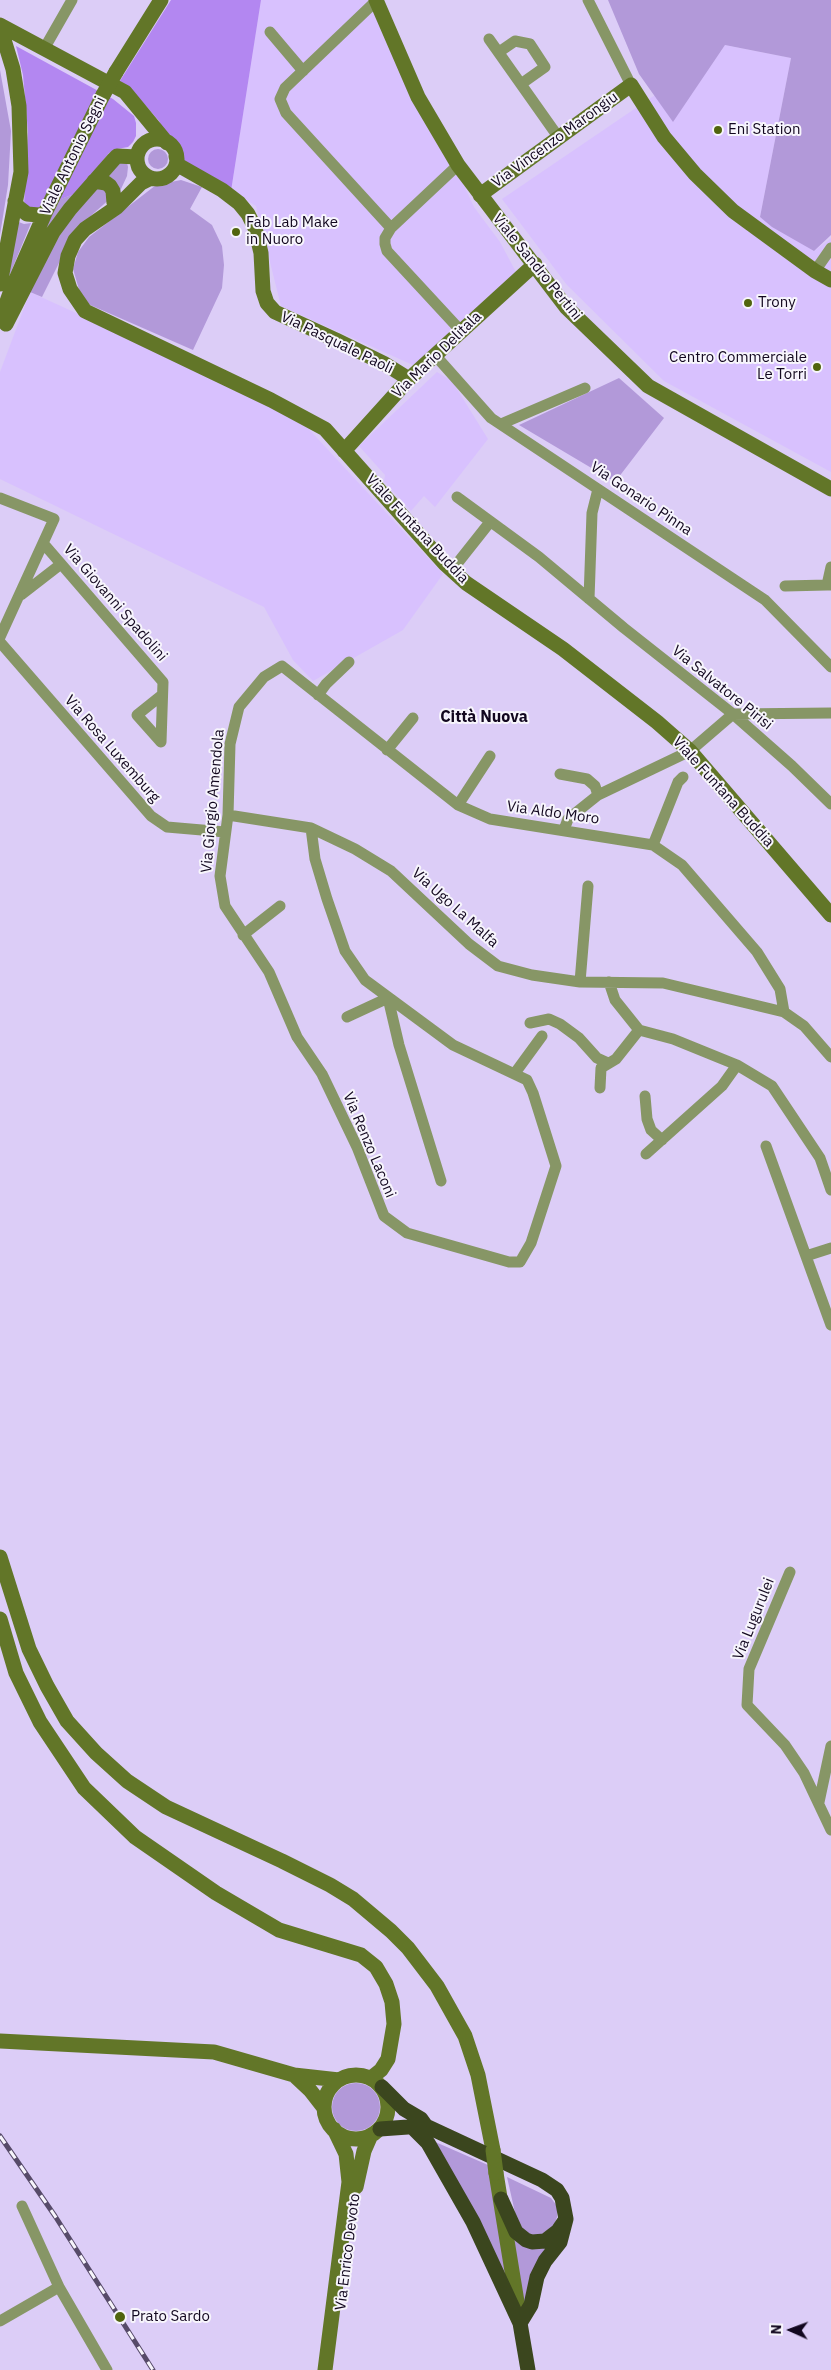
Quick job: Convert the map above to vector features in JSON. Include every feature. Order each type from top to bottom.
[{"type":"highway","points":[[376,2082],[404,2109],[421,2120],[420,2127],[469,2214],[520,2323],[528,2370]]},
{"type":"highway","points":[[375,2132],[403,2126],[420,2127],[542,2180],[557,2190],[564,2203],[566,2219],[560,2242],[545,2261],[537,2277],[531,2305],[520,2323]]},
{"type":"highway","points":[[501,2199],[516,2232],[521,2238],[532,2242],[545,2241],[551,2237],[566,2219]]},
{"type":"main road","name":"Viale Sandro Pertini","points":[[376,1],[418,97],[458,165],[566,307],[648,386],[831,490]]},
{"type":"main road","name":"Viale Antonio Segni","points":[[0,321],[44,213],[103,95],[157,2]]},
{"type":"main road","points":[[0,26],[133,98],[176,156],[175,167],[168,176],[152,178],[139,157]]},
{"type":"main road","points":[[0,26],[13,69],[19,106],[21,172],[0,284]]},
{"type":"main road","points":[[631,85],[664,137],[695,174],[733,211],[815,271],[831,280]]},
{"type":"main road","name":"Via Vincenzo Marongiu","points":[[480,195],[631,85]]},
{"type":"main road","name":"Viale Funtana Buddia","points":[[148,119],[139,157],[121,196],[75,240],[68,256],[66,273],[70,289],[85,311],[303,416],[325,430],[466,583],[563,649],[657,722],[690,751],[831,915]]},
{"type":"main road","points":[[0,330],[9,321],[53,232],[94,181],[117,156],[139,157],[156,140],[167,143]]},
{"type":"main road","name":"Via Pasquale Paoli","points":[[176,156],[178,165],[222,190],[239,203],[248,214],[255,228],[261,253],[263,291],[267,303],[275,312],[368,356],[409,379]]},
{"type":"main road","name":"Via Pasquale Paoli","points":[[168,176],[204,181]]},
{"type":"main road","name":"Viale Funtana Buddia","points":[[95,222],[117,207],[141,183],[152,178]]},
{"type":"main road","points":[[94,181],[106,183],[110,186],[113,191],[114,203]]},
{"type":"main road","points":[[15,201],[27,214],[33,216],[44,213]]},
{"type":"main road","name":"Via Mario Delitala","points":[[344,451],[409,379],[535,264]]},
{"type":"main road","points":[[0,1557],[29,1649],[47,1686],[66,1721],[96,1753],[127,1781],[166,1807],[282,1861],[353,1899],[408,1948],[437,1986],[465,2036],[478,2075],[493,2150],[520,2323]]},
{"type":"main road","points":[[0,1619],[16,1673],[40,1722],[84,1788],[135,1837],[216,1893],[280,1930],[361,1955],[376,1967],[386,1984],[392,2002],[394,2024],[388,2059],[376,2082]]},
{"type":"main road","points":[[0,2041],[214,2052],[294,2075],[339,2080]]},
{"type":"main road","points":[[294,2075],[310,2090],[324,2108],[334,2130],[343,2136],[354,2139],[375,2132],[388,2113],[386,2095],[376,2082],[354,2074],[339,2080],[328,2092],[324,2108]]},
{"type":"main road","name":"Via Enrico Devoto","points":[[325,2370],[349,2182],[346,2154],[334,2130]]},
{"type":"main road","name":"Via Enrico Devoto","points":[[334,2370],[356,2185],[364,2150],[375,2132]]},
{"type":"street","points":[[44,49],[72,0]]},
{"type":"street","points":[[588,0],[631,85]]},
{"type":"street","points":[[376,1],[285,88],[280,100],[286,113],[391,228]]},
{"type":"street","points":[[270,32],[303,71]]},
{"type":"street","points":[[489,39],[560,138]]},
{"type":"street","points":[[499,52],[516,41],[530,44],[545,67],[521,84]]},
{"type":"street","points":[[458,165],[391,228],[385,238],[387,251],[461,331]]},
{"type":"street","points":[[815,271],[831,248]]},
{"type":"street","name":"Via Gonario Pinna","points":[[435,355],[491,418],[765,600],[831,667]]},
{"type":"street","points":[[501,424],[585,388]]},
{"type":"street","points":[[589,599],[592,513],[598,489]]},
{"type":"street","name":"Via Salvatore Pirisi","points":[[457,497],[539,557],[733,714],[792,766],[831,804]]},
{"type":"street","points":[[0,498],[54,519],[0,637]]},
{"type":"street","points":[[452,570],[490,522]]},
{"type":"street","name":"Via Giovanni Spadolini","points":[[43,543],[163,682],[161,742],[137,715],[162,695]]},
{"type":"street","points":[[18,598],[61,564]]},
{"type":"street","points":[[785,586],[829,585],[831,567]]},
{"type":"street","name":"Via Rosa Luxemburg","points":[[0,642],[151,816],[167,827],[225,832]]},
{"type":"street","points":[[318,695],[326,684],[349,662]]},
{"type":"street","name":"Via Giorgio Amendola","points":[[243,935],[225,906],[220,876],[228,815],[230,744],[239,707],[264,677],[282,666]]},
{"type":"street","name":"Via Aldo Moro","points":[[282,666],[458,805],[490,819],[654,845],[682,865],[757,952],[780,989],[784,1012]]},
{"type":"street","points":[[564,830],[568,819],[598,795],[690,751],[733,714],[831,713]]},
{"type":"street","points":[[387,750],[413,718]]},
{"type":"street","points":[[458,805],[490,756]]},
{"type":"street","points":[[560,774],[587,779],[595,786],[598,795]]},
{"type":"street","points":[[654,845],[678,782],[683,777]]},
{"type":"street","name":"Via Ugo La Malfa","points":[[228,815],[311,828],[355,849],[391,871],[469,944],[498,966],[532,976],[580,982],[663,983],[784,1012],[804,1026],[831,1057]]},
{"type":"street","name":"Via Renzo Laconi","points":[[243,935],[269,972],[297,1037],[322,1074],[357,1147],[384,1216],[407,1233],[509,1262],[520,1262],[531,1243],[556,1166],[533,1093],[527,1080],[453,1045],[364,980],[345,951],[326,899],[315,859],[311,828]]},
{"type":"street","points":[[580,982],[588,886]]},
{"type":"street","points":[[243,935],[280,906]]},
{"type":"street","points":[[610,982],[615,1000],[639,1030],[674,1039],[737,1065],[772,1086],[825,1156],[831,1190]]},
{"type":"street","points":[[347,1017],[388,998],[397,1036],[441,1181]]},
{"type":"street","points":[[397,1036],[402,1023],[413,1014]]},
{"type":"street","points":[[530,1023],[549,1020],[560,1024],[579,1038],[597,1058],[608,1063]]},
{"type":"street","points":[[600,1088],[601,1068],[616,1059],[639,1030]]},
{"type":"street","points":[[515,1073],[542,1036]]},
{"type":"street","points":[[646,1154],[722,1086],[737,1065]]},
{"type":"street","points":[[645,1096],[647,1119],[651,1130],[662,1140]]},
{"type":"street","points":[[766,1146],[831,1325]]},
{"type":"street","points":[[806,1256],[831,1248]]},
{"type":"street","name":"Via Lugurulei","points":[[790,1572],[749,1669],[747,1705],[786,1745],[804,1773],[831,1830]]},
{"type":"street","points":[[819,1802],[831,1746]]},
{"type":"street","points":[[22,2206],[59,2287],[107,2370]]},
{"type":"street","points":[[0,2321],[59,2287]]},
{"type":"shaded area","points":[[171,0],[261,0],[231,191],[185,164],[173,148],[159,121],[146,106],[118,84]]},
{"type":"shaded area","points":[[261,0],[378,0],[474,207],[500,242],[516,272],[424,370],[281,306],[256,206],[231,191]]},
{"type":"shaded area","points":[[608,0],[831,0],[831,235],[814,251],[772,227],[760,217],[791,58],[725,45],[673,122],[639,74]]},
{"type":"shaded area","points":[[725,45],[791,58],[760,217],[814,251],[831,238],[831,472],[664,381],[567,285],[502,199],[655,95],[673,121]]},
{"type":"shaded area","points":[[16,46],[113,99],[134,116],[136,123],[136,136],[133,142],[128,147],[109,153],[77,193],[32,210],[24,204],[28,132],[23,75]]},
{"type":"shaded area","points":[[0,70],[11,131],[8,185],[0,235]]},
{"type":"shaded area","points":[[158,149],[165,152],[168,159],[165,166],[158,169],[151,166],[148,159],[151,152]]},
{"type":"shaded area","points":[[117,162],[127,163],[128,167],[127,176],[121,189],[76,229],[42,297],[30,292],[54,242],[67,222]]},
{"type":"shaded area","points":[[181,180],[202,187],[190,209],[212,225],[222,246],[224,265],[222,288],[193,350],[88,304],[81,296],[73,269],[78,252],[89,237],[156,185]]},
{"type":"shaded area","points":[[77,193],[38,250],[55,201]]},
{"type":"shaded area","points":[[16,221],[24,224],[31,223],[8,279]]},
{"type":"shaded area","points":[[30,292],[293,412],[443,574],[403,630],[313,681],[293,660],[264,607],[0,479],[0,372]]},
{"type":"shaded area","points":[[437,372],[452,381],[488,439],[435,507],[424,496],[411,511],[384,481],[385,475],[359,446]]},
{"type":"shaded area","points":[[619,378],[664,418],[615,482],[519,425]]},
{"type":"shaded area","points":[[356,2083],[365,2085],[373,2090],[378,2098],[380,2107],[378,2116],[373,2124],[365,2129],[356,2131],[347,2129],[339,2124],[334,2116],[332,2107],[334,2098],[339,2090],[347,2085]]},
{"type":"shaded area","points":[[433,2141],[488,2165],[506,2272],[501,2271]]},
{"type":"shaded area","points":[[507,2177],[551,2198],[557,2206],[557,2217],[554,2226],[547,2232],[538,2236],[530,2235],[522,2229],[516,2217]]},
{"type":"shaded area","points":[[512,2239],[551,2242],[527,2303],[523,2300]]},
{"type":"railway","points":[[0,2136],[55,2216],[153,2370]]},
{"type":"place","name":"Eni Station","points":[[718,130]]},
{"type":"place","name":"Fab Lab Make in Nuoro","points":[[236,232]]},
{"type":"place","name":"Trony","points":[[748,303]]},
{"type":"place","name":"Centro Commerciale Le Torri","points":[[817,367]]},
{"type":"place","name":"Prato Sardo","points":[[120,2317]]},
{"type":"district","name":"Città Nuova","points":[[484,717]]}]
